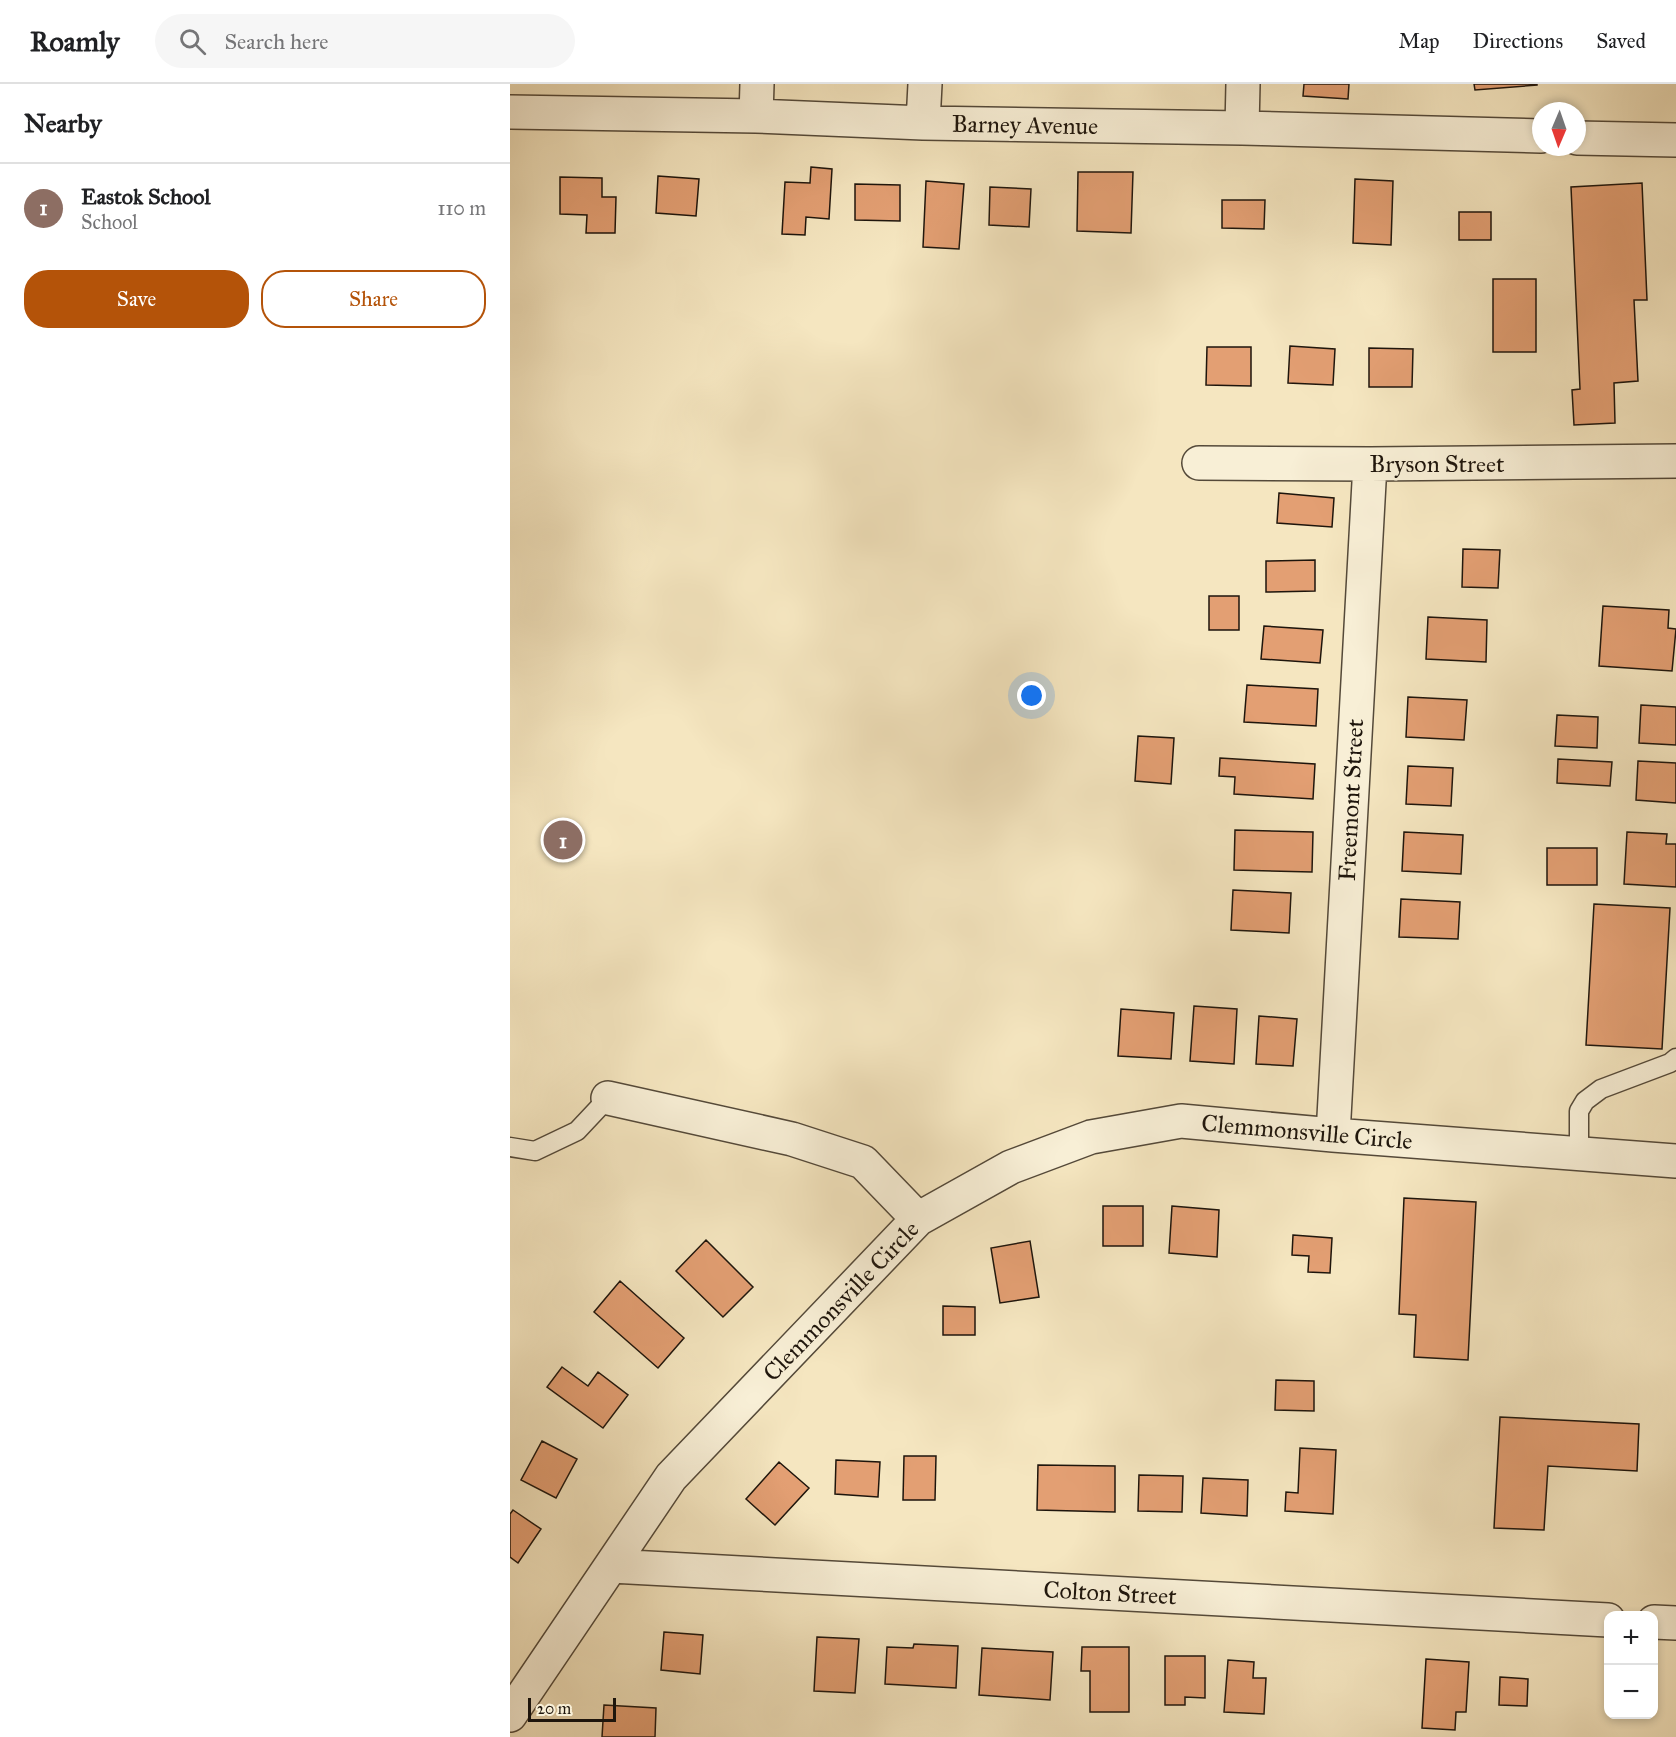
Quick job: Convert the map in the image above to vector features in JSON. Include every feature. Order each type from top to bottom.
[{"type":"street","points":[[756,116],[757,84]]},
{"type":"street","points":[[923,123],[925,84]]},
{"type":"street","points":[[1242,128],[1243,84]]},
{"type":"street","name":"Barney Avenue","points":[[510,112],[1532,136]]},
{"type":"street","points":[[1586,138],[1676,140]]},
{"type":"street","name":"Bryson Street","points":[[1198,463],[1676,461]]},
{"type":"street","name":"Freemont Street","points":[[1333,1135],[1370,464]]},
{"type":"street","points":[[608,1098],[792,1139],[863,1162],[918,1219]]},
{"type":"street","name":"Clemmonsville Circle","points":[[510,1715],[671,1477],[918,1219],[1011,1167],[1091,1137],[1181,1121],[1676,1161]]},
{"type":"street","name":"Colton Street","points":[[611,1566],[1604,1620]]},
{"type":"street","points":[[1658,1622],[1676,1623]]},
{"type":"lane","points":[[1579,1154],[1580,1111],[1585,1101],[1600,1089],[1659,1068],[1676,1058]]},
{"type":"lane","points":[[510,1147],[535,1151],[576,1131],[608,1098]]},
{"type":"building","points":[[1304,84],[1349,84],[1348,99],[1303,96]]},
{"type":"building","points":[[1474,84],[1537,84],[1537,85],[1475,90]]},
{"type":"building","points":[[811,167],[832,169],[829,219],[806,217],[805,235],[782,234],[785,182],[810,183]]},
{"type":"building","points":[[1078,172],[1133,172],[1131,233],[1077,231]]},
{"type":"building","points":[[658,176],[699,179],[696,216],[656,213]]},
{"type":"building","points":[[560,177],[602,178],[602,197],[616,197],[615,233],[586,233],[587,215],[560,214]]},
{"type":"building","points":[[1355,179],[1393,181],[1391,245],[1353,243]]},
{"type":"building","points":[[926,181],[964,184],[959,249],[923,247]]},
{"type":"building","points":[[1642,183],[1647,300],[1634,300],[1638,381],[1614,383],[1615,423],[1574,425],[1572,390],[1580,389],[1571,187]]},
{"type":"building","points":[[855,184],[900,185],[900,221],[855,220]]},
{"type":"building","points":[[990,187],[1031,189],[1029,227],[989,225]]},
{"type":"building","points":[[1222,200],[1265,200],[1264,229],[1222,228]]},
{"type":"building","points":[[1459,212],[1491,212],[1491,240],[1459,240]]},
{"type":"building","points":[[1493,279],[1536,279],[1536,352],[1493,352]]},
{"type":"building","points":[[1290,346],[1335,349],[1333,385],[1288,383]]},
{"type":"building","points":[[1207,347],[1251,347],[1251,386],[1206,385]]},
{"type":"building","points":[[1369,348],[1413,349],[1412,387],[1369,387]]},
{"type":"building","points":[[1279,493],[1334,498],[1332,527],[1277,523]]},
{"type":"building","points":[[1463,549],[1500,550],[1498,588],[1462,587]]},
{"type":"building","points":[[1315,560],[1315,591],[1266,592],[1266,561]]},
{"type":"building","points":[[1209,596],[1239,596],[1239,630],[1209,630]]},
{"type":"building","points":[[1603,606],[1669,610],[1668,628],[1676,629],[1672,671],[1599,666]]},
{"type":"building","points":[[1428,617],[1487,620],[1486,662],[1426,659]]},
{"type":"building","points":[[1264,626],[1323,630],[1320,663],[1261,659]]},
{"type":"building","points":[[1247,685],[1318,689],[1316,726],[1244,722]]},
{"type":"building","points":[[1408,697],[1467,700],[1464,740],[1406,737]]},
{"type":"building","points":[[1641,705],[1676,707],[1676,745],[1639,743]]},
{"type":"building","points":[[1557,715],[1598,717],[1597,748],[1555,746]]},
{"type":"building","points":[[1138,736],[1174,738],[1171,784],[1135,781]]},
{"type":"building","points":[[1220,758],[1315,764],[1313,799],[1234,794],[1235,777],[1219,776]]},
{"type":"building","points":[[1558,759],[1612,762],[1610,786],[1557,783]]},
{"type":"building","points":[[1638,761],[1676,763],[1676,803],[1636,800]]},
{"type":"building","points":[[1408,766],[1453,768],[1451,806],[1406,804]]},
{"type":"building","points":[[1235,830],[1313,832],[1312,872],[1234,870]]},
{"type":"building","points":[[1404,832],[1463,835],[1461,874],[1402,871]]},
{"type":"building","points":[[1627,832],[1667,834],[1666,844],[1676,844],[1676,887],[1624,884]]},
{"type":"building","points":[[1547,848],[1597,848],[1597,885],[1547,885]]},
{"type":"building","points":[[1233,890],[1291,893],[1289,933],[1231,930]]},
{"type":"building","points":[[1401,899],[1460,902],[1458,939],[1399,937]]},
{"type":"building","points":[[1594,904],[1670,908],[1662,1049],[1586,1045]]},
{"type":"building","points":[[1194,1006],[1237,1009],[1234,1064],[1190,1061]]},
{"type":"building","points":[[1121,1009],[1174,1013],[1171,1059],[1118,1056]]},
{"type":"building","points":[[1259,1016],[1297,1019],[1293,1066],[1256,1064]]},
{"type":"building","points":[[1404,1198],[1476,1202],[1468,1360],[1414,1357],[1416,1315],[1399,1314]]},
{"type":"building","points":[[1103,1206],[1143,1206],[1143,1246],[1103,1246]]},
{"type":"building","points":[[1172,1206],[1219,1210],[1217,1257],[1169,1253]]},
{"type":"building","points":[[1293,1235],[1332,1238],[1330,1273],[1308,1272],[1309,1256],[1292,1255]]},
{"type":"building","points":[[706,1240],[753,1287],[723,1317],[676,1271]]},
{"type":"building","points":[[1030,1241],[1039,1297],[1000,1303],[991,1248]]},
{"type":"building","points":[[620,1281],[684,1338],[658,1368],[594,1312]]},
{"type":"building","points":[[943,1306],[975,1307],[975,1335],[943,1335]]},
{"type":"building","points":[[562,1367],[588,1386],[598,1372],[628,1395],[603,1428],[547,1387]]},
{"type":"building","points":[[1276,1380],[1314,1381],[1314,1411],[1275,1410]]},
{"type":"building","points":[[1500,1417],[1639,1424],[1637,1471],[1548,1466],[1544,1530],[1494,1528]]},
{"type":"building","points":[[542,1441],[577,1459],[556,1498],[521,1480]]},
{"type":"building","points":[[1300,1448],[1336,1450],[1333,1514],[1285,1511],[1286,1492],[1298,1493]]},
{"type":"building","points":[[904,1456],[936,1456],[935,1500],[903,1500]]},
{"type":"building","points":[[836,1460],[880,1462],[878,1497],[835,1494]]},
{"type":"building","points":[[779,1462],[809,1488],[775,1525],[746,1499]]},
{"type":"building","points":[[1038,1465],[1115,1466],[1115,1512],[1037,1510]]},
{"type":"building","points":[[1139,1475],[1183,1476],[1182,1512],[1138,1511]]},
{"type":"building","points":[[1203,1478],[1248,1480],[1247,1516],[1201,1513]]},
{"type":"building","points":[[513,1510],[541,1529],[518,1563],[510,1557],[510,1514]]},
{"type":"building","points":[[664,1632],[703,1635],[700,1674],[661,1670]]},
{"type":"building","points":[[817,1637],[859,1639],[855,1693],[814,1691]]},
{"type":"building","points":[[914,1644],[958,1646],[956,1688],[885,1684],[887,1647],[913,1648]]},
{"type":"building","points":[[1082,1647],[1129,1647],[1129,1712],[1090,1712],[1090,1671],[1081,1671]]},
{"type":"building","points":[[982,1648],[1053,1652],[1050,1700],[979,1695]]},
{"type":"building","points":[[1165,1656],[1205,1656],[1205,1698],[1185,1697],[1185,1705],[1165,1705]]},
{"type":"building","points":[[1426,1659],[1469,1662],[1466,1712],[1456,1712],[1455,1730],[1422,1728]]},
{"type":"building","points":[[1228,1660],[1254,1662],[1253,1678],[1266,1678],[1264,1714],[1224,1712]]},
{"type":"building","points":[[1500,1677],[1528,1679],[1527,1706],[1499,1705]]},
{"type":"building","points":[[604,1705],[656,1708],[655,1737],[602,1737]]},
{"type":"place","name":"Eastok School","points":[[563,840]]}]
